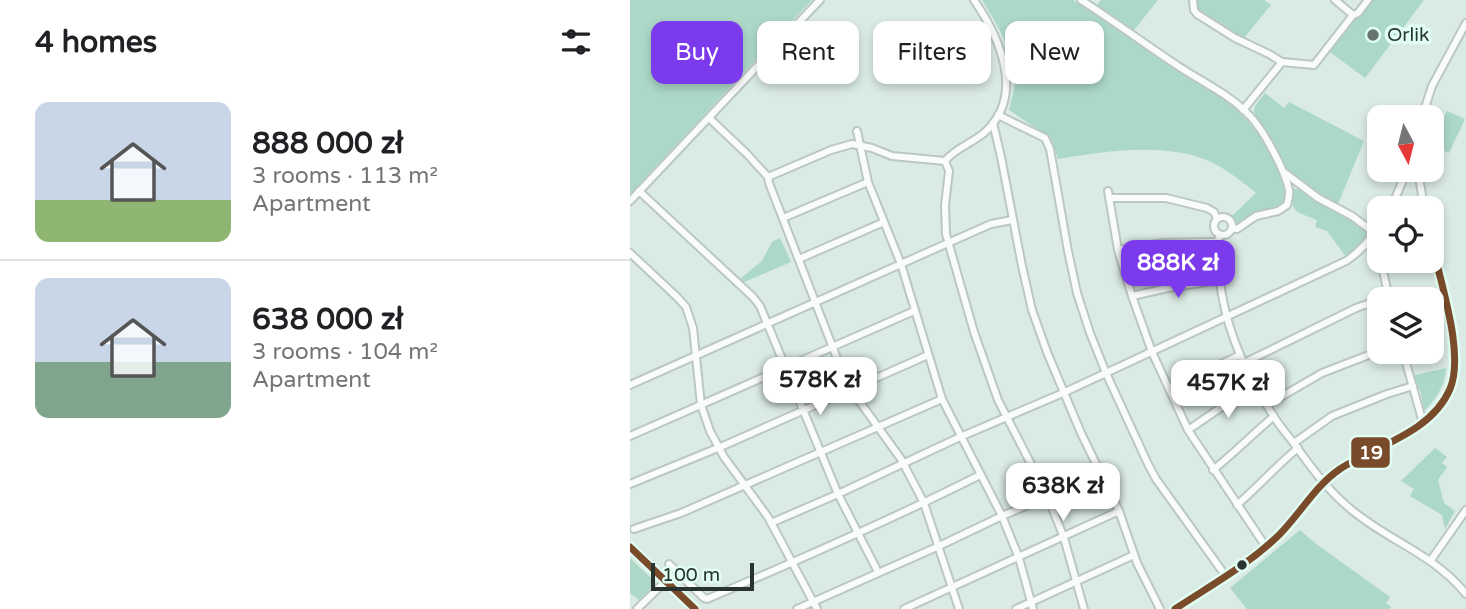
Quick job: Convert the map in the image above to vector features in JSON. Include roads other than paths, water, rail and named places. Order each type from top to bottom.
[{"type":"main road","points":[[630,547],[695,609]]},
{"type":"street","points":[[630,201],[820,0]]},
{"type":"street","points":[[945,161],[949,155],[983,134],[993,123],[1005,95],[1004,62],[996,38],[974,0]]},
{"type":"street","points":[[1081,0],[1220,92],[1250,115],[1264,135],[1284,173],[1290,192],[1287,205],[1278,211],[1256,216],[1237,229],[1232,228]]},
{"type":"street","points":[[1193,0],[1197,14],[1235,38],[1282,62],[1314,65],[1368,0]]},
{"type":"street","points":[[1335,0],[1353,15]]},
{"type":"street","points":[[1426,105],[1432,86],[1466,23]]},
{"type":"street","points":[[1243,110],[1282,62]]},
{"type":"street","points":[[998,115],[1045,138],[1050,149],[1059,210],[1077,293],[1106,373],[1156,479],[1225,575]]},
{"type":"street","points":[[709,118],[768,177],[850,389],[904,464],[924,503],[958,609]]},
{"type":"street","points":[[993,123],[1032,310],[1046,352],[1160,609]]},
{"type":"street","points":[[857,131],[868,182],[901,264],[942,399],[1002,516],[1019,558],[1032,606]]},
{"type":"street","points":[[768,177],[842,145],[860,145],[892,156],[945,161]]},
{"type":"street","points":[[945,161],[949,171],[945,205],[948,243],[988,375],[1006,418],[1048,497],[1064,538],[1084,609]]},
{"type":"street","points":[[1284,173],[1318,198],[1367,227]]},
{"type":"street","points":[[783,218],[868,182]]},
{"type":"street","points":[[639,191],[757,301],[838,494],[878,572]]},
{"type":"street","points":[[1266,547],[1188,430],[1168,389],[1152,352],[1118,250],[1109,195],[1166,198],[1214,212],[1217,219],[1214,229],[1219,239],[1220,280],[1228,316],[1240,355],[1273,416],[1323,482],[1347,506],[1431,560],[1466,594]]},
{"type":"street","points":[[1217,219],[1227,218],[1232,228]]},
{"type":"street","points":[[630,384],[991,224],[1012,220]]},
{"type":"street","points":[[799,259],[884,222]]},
{"type":"street","points":[[1118,250],[1219,239],[1227,235],[1232,228]]},
{"type":"street","points":[[771,523],[1063,393],[1346,261],[1357,254],[1367,242]]},
{"type":"street","points":[[630,253],[686,307],[692,328],[701,405],[710,431],[771,523],[815,606]]},
{"type":"street","points":[[1175,609],[1266,547],[1293,520],[1323,482],[1346,465],[1423,423],[1432,415],[1446,397],[1455,369],[1453,340],[1438,273]]},
{"type":"street","points":[[1132,296],[1220,280]]},
{"type":"street","points":[[1244,363],[1367,305]]},
{"type":"street","points":[[630,436],[914,311]]},
{"type":"street","points":[[630,484],[928,355]]},
{"type":"street","points":[[1168,389],[1240,355]]},
{"type":"street","points":[[1267,405],[1321,373],[1367,356]]},
{"type":"street","points":[[1407,364],[1423,423]]},
{"type":"street","points":[[1188,430],[1254,385]]},
{"type":"street","points":[[1237,505],[1296,446],[1332,416],[1413,386]]},
{"type":"street","points":[[634,528],[681,513],[942,399]]},
{"type":"street","points":[[1213,470],[1273,416]]},
{"type":"street","points":[[797,609],[815,606],[878,572],[1101,474]]},
{"type":"street","points":[[669,564],[707,599],[793,563],[980,475]]},
{"type":"street","points":[[1431,560],[1466,510]]},
{"type":"street","points":[[904,609],[1119,512]]},
{"type":"street","points":[[1458,522],[1466,527]]},
{"type":"street","points":[[1016,609],[1032,606],[1077,581],[1134,555]]},
{"type":"street","points":[[637,609],[666,581]]},
{"type":"place","name":"Orlik","points":[[1373,35]]}]
